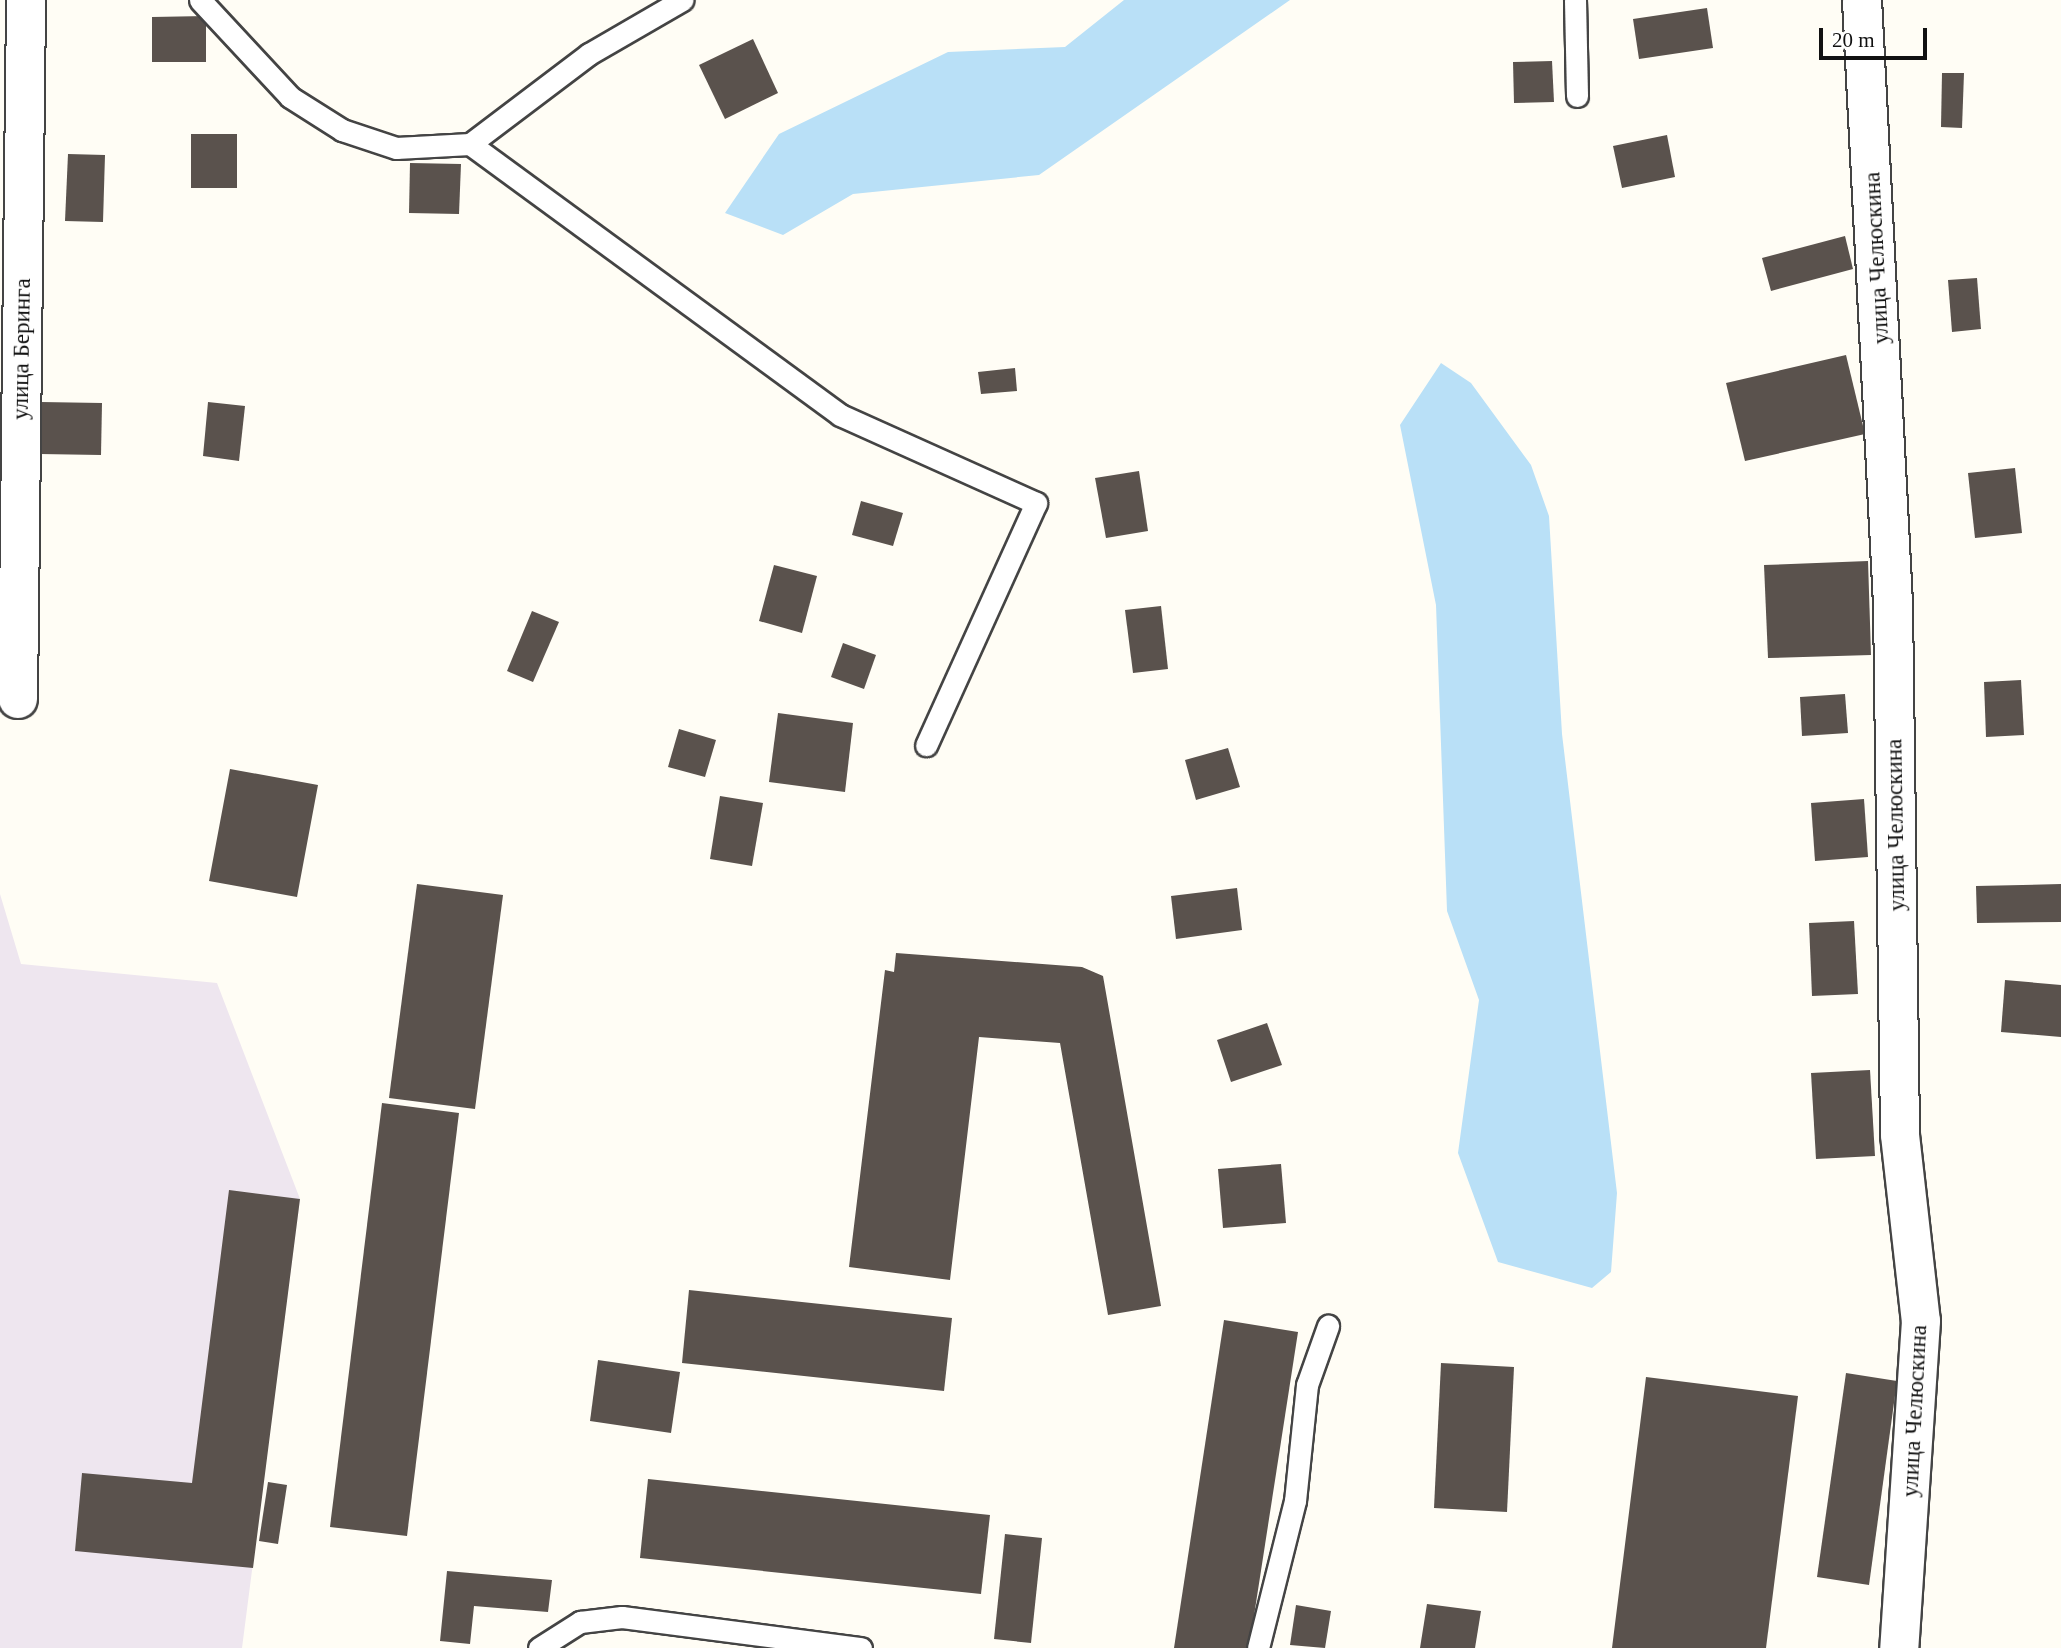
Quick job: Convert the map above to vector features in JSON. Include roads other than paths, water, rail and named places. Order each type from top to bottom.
[{"type":"street","name":"улица Беринга","points":[[18,699],[26,0]]},
{"type":"street","name":"улица Челюскина","points":[[1861,0],[1892,578],[1900,1135],[1922,1321],[1899,1648]]},
{"type":"lane","points":[[200,0],[290,97],[342,131],[396,148],[470,144],[589,54],[678,1]]},
{"type":"lane","points":[[1575,0],[1577,96]]},
{"type":"lane","points":[[470,144],[840,415],[1036,503],[926,745]]},
{"type":"lane","points":[[1258,1648],[1295,1501],[1307,1385],[1328,1325]]},
{"type":"lane","points":[[539,1648],[580,1622],[622,1617],[861,1648]]},
{"type":"water","points":[[1124,0],[1290,0],[1039,175],[853,194],[783,235],[725,213],[779,134],[948,52],[1065,47]]},
{"type":"water","points":[[1441,363],[1471,383],[1531,465],[1549,516],[1562,734],[1617,1193],[1611,1272],[1592,1288],[1498,1262],[1458,1153],[1479,1000],[1447,911],[1436,605],[1400,425]]}]
